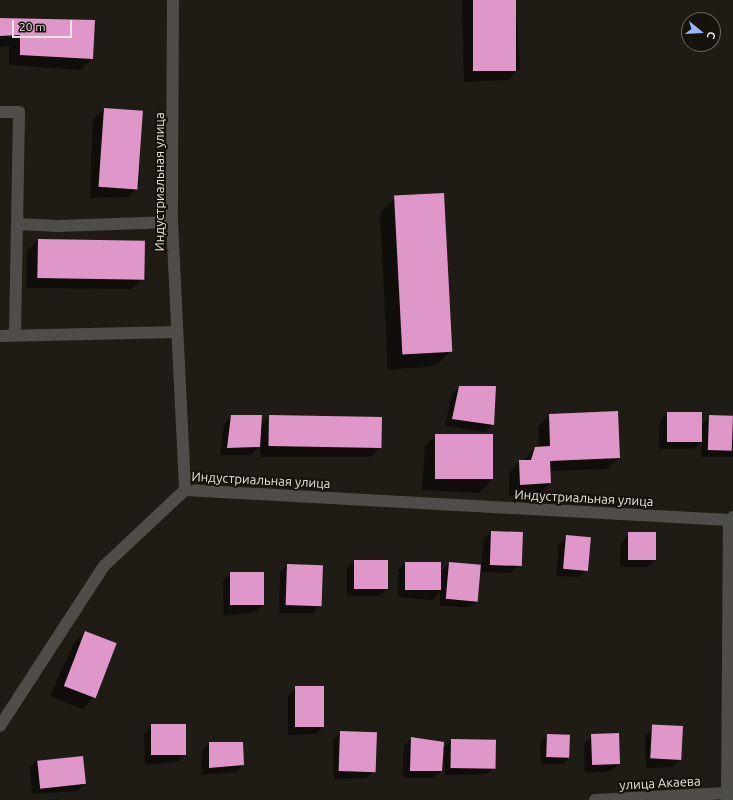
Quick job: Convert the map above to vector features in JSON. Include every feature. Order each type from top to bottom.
[{"type":"street","name":"Индустриальная улица","points":[[173,0],[172,222],[185,490],[731,518]]},
{"type":"street","points":[[0,112],[19,112],[15,336]]},
{"type":"street","points":[[17,224],[58,226],[172,222]]},
{"type":"street","points":[[0,336],[177,332]]},
{"type":"street","points":[[0,726],[104,566],[185,490]]},
{"type":"street","points":[[727,797],[731,518]]},
{"type":"street","name":"улица Акаева","points":[[595,800],[727,797]]},
{"type":"building","points":[[473,0],[516,0],[516,71],[473,71]]},
{"type":"building","points":[[0,18],[95,20],[93,59],[20,55],[20,35],[0,36]]},
{"type":"building","points":[[104,108],[143,111],[137,190],[98,187]]},
{"type":"building","points":[[444,193],[452,352],[402,354],[394,196]]},
{"type":"building","points":[[38,239],[145,241],[144,280],[37,278]]},
{"type":"building","points":[[459,386],[496,386],[494,425],[452,419]]},
{"type":"building","points":[[618,411],[620,458],[550,461],[551,483],[520,485],[519,460],[531,460],[535,447],[550,446],[549,414]]},
{"type":"building","points":[[667,412],[702,412],[702,442],[667,442]]},
{"type":"building","points":[[231,415],[262,415],[260,447],[227,448]]},
{"type":"building","points":[[269,415],[382,417],[381,448],[268,446]]},
{"type":"building","points":[[709,415],[733,416],[732,451],[708,450]]},
{"type":"building","points":[[435,434],[493,434],[493,479],[435,479]]},
{"type":"building","points":[[491,531],[523,532],[522,566],[490,565]]},
{"type":"building","points":[[628,532],[656,532],[656,560],[628,560]]},
{"type":"building","points":[[566,535],[591,537],[588,571],[563,569]]},
{"type":"building","points":[[354,560],[388,560],[388,589],[354,589]]},
{"type":"building","points":[[405,562],[441,562],[441,590],[405,590]]},
{"type":"building","points":[[449,562],[481,565],[478,602],[446,599]]},
{"type":"building","points":[[287,564],[323,565],[322,606],[286,605]]},
{"type":"building","points":[[230,572],[264,572],[264,605],[230,605]]},
{"type":"building","points":[[85,631],[117,643],[96,698],[64,686]]},
{"type":"building","points":[[295,686],[324,686],[324,727],[295,727]]},
{"type":"building","points":[[151,724],[186,724],[186,755],[151,755]]},
{"type":"building","points":[[652,724],[683,726],[681,760],[650,758]]},
{"type":"building","points":[[340,731],[377,732],[376,772],[339,771]]},
{"type":"building","points":[[619,733],[620,764],[592,765],[591,734]]},
{"type":"building","points":[[547,734],[570,735],[569,758],[546,757]]},
{"type":"building","points":[[411,737],[444,742],[442,771],[410,771]]},
{"type":"building","points":[[451,739],[496,740],[495,769],[450,768]]},
{"type":"building","points":[[209,742],[243,742],[244,765],[209,768]]},
{"type":"building","points":[[83,756],[86,784],[40,789],[37,761]]}]
